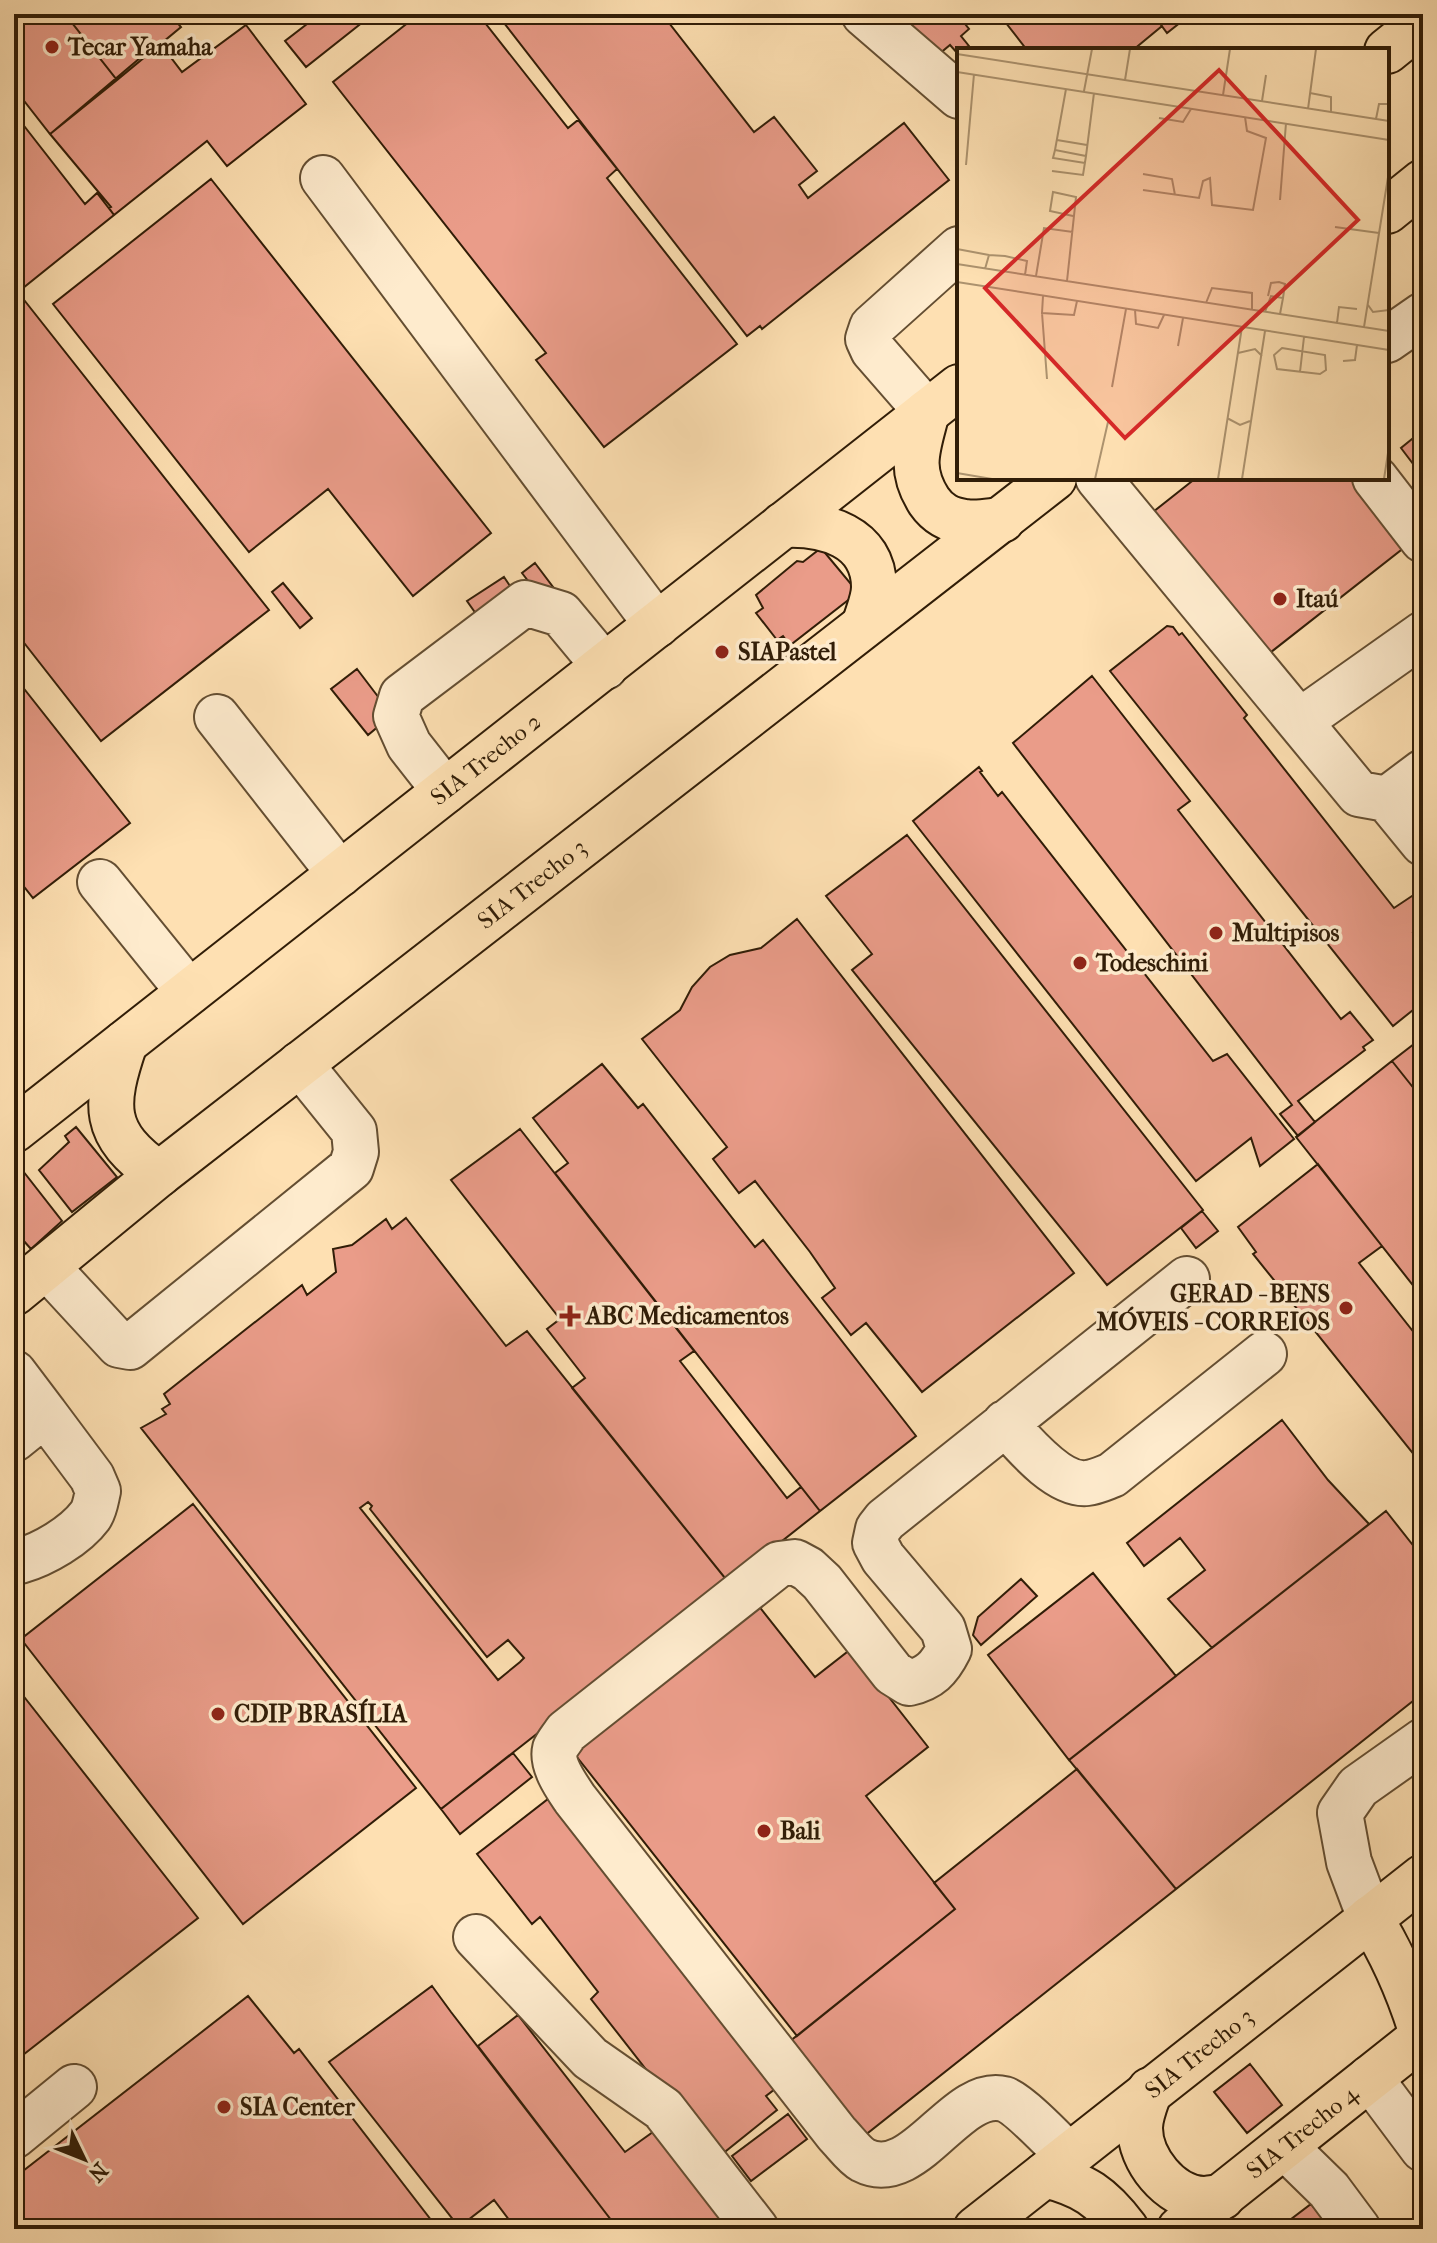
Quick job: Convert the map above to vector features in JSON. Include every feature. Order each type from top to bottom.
[{"type":"main road","points":[[1389,49],[1423,22]]},
{"type":"main road","points":[[1389,209],[1423,182]]},
{"type":"main road","points":[[943,400],[916,454],[917,483],[935,510],[948,519],[967,523],[1002,520]]},
{"type":"main road","name":"SIA Trecho 2","points":[[14,1130],[943,400]]},
{"type":"main road","name":"SIA Trecho 3","points":[[30,1280],[159,1174],[1052,480]]},
{"type":"main road","points":[[783,525],[810,524],[829,528],[850,539],[864,555],[873,573],[874,591],[865,623]]},
{"type":"main road","points":[[125,1043],[112,1081],[110,1105],[118,1134],[138,1159],[159,1174]]},
{"type":"main road","name":"SIA Trecho 3","points":[[976,2229],[1423,1877]]},
{"type":"main road","points":[[1370,1918],[1401,1972],[1423,2037]]},
{"type":"main road","name":"SIA Trecho 4","points":[[1180,2229],[1423,2037]]},
{"type":"main road","points":[[1150,2090],[1140,2125],[1143,2149],[1159,2176],[1178,2191],[1201,2199],[1222,2197]]},
{"type":"main road","points":[[1057,2166],[1109,2207],[1126,2229]]},
{"type":"lane","points":[[864,14],[957,94]]},
{"type":"lane","points":[[323,178],[657,625]]},
{"type":"lane","points":[[943,400],[873,350],[868,339],[872,327],[957,251]]},
{"type":"lane","points":[[1389,339],[1423,315]]},
{"type":"lane","points":[[1100,480],[1359,794],[1387,799],[1423,843]]},
{"type":"lane","points":[[1377,480],[1423,540]]},
{"type":"lane","points":[[445,791],[409,745],[396,716],[402,696],[525,603],[561,614],[605,667]]},
{"type":"lane","points":[[1300,721],[1423,634]]},
{"type":"lane","points":[[217,717],[340,874]]},
{"type":"lane","points":[[1387,799],[1423,772]]},
{"type":"lane","points":[[100,882],[189,992]]},
{"type":"lane","points":[[30,1280],[119,1345],[130,1347],[351,1168],[356,1152],[354,1131],[300,1064]]},
{"type":"lane","points":[[1057,2166],[1007,2100],[991,2098],[971,2106],[922,2146],[898,2160],[883,2165],[862,2160],[837,2134],[575,1799],[564,1783],[555,1750],[566,1732],[779,1564],[795,1562],[822,1582],[893,1673],[909,1683],[925,1679],[940,1667],[949,1649],[943,1629],[883,1558],[874,1537],[885,1520],[1187,1279]]},
{"type":"lane","points":[[1005,1423],[1036,1457],[1055,1472],[1084,1484],[1112,1475],[1264,1354]]},
{"type":"lane","points":[[14,1373],[30,1426],[92,1477],[98,1491],[89,1516],[79,1527],[35,1556],[20,1561],[14,1557]]},
{"type":"lane","points":[[1370,1918],[1349,1862],[1340,1813],[1358,1787],[1423,1741]]},
{"type":"lane","points":[[476,1937],[590,2058],[663,2109],[756,2229]]},
{"type":"lane","points":[[1370,2078],[1423,2149]]},
{"type":"lane","points":[[14,2136],[74,2087]]},
{"type":"lane","points":[[1285,2147],[1329,2190],[1358,2229]]},
{"type":"building","name":"Tecar Yamaha","points":[[14,14],[65,14],[117,80],[50,134],[14,88]]},
{"type":"building","points":[[65,14],[170,14],[181,27],[117,80]]},
{"type":"building","points":[[320,14],[373,14],[306,67],[285,41]]},
{"type":"building","points":[[419,14],[478,14],[568,128],[578,120],[617,169],[607,178],[737,344],[604,447],[536,360],[546,353],[333,82]]},
{"type":"building","points":[[497,14],[662,14],[754,132],[774,117],[817,171],[799,185],[808,198],[904,123],[949,180],[762,329],[760,326],[747,336]]},
{"type":"building","points":[[896,14],[957,14],[969,29],[961,36],[969,46],[957,48],[957,53],[950,45],[932,60]]},
{"type":"building","points":[[999,14],[1153,14],[1162,26],[1135,48],[1025,48]]},
{"type":"building","points":[[1153,14],[1191,14],[1167,33]]},
{"type":"building","points":[[246,25],[306,104],[227,166],[207,141],[114,215],[111,207],[50,134],[159,42],[182,72]]},
{"type":"building","points":[[14,113],[85,204],[97,193],[114,215],[18,292],[14,287]]},
{"type":"building","points":[[211,179],[491,533],[413,596],[328,489],[249,552],[53,304]]},
{"type":"building","points":[[17,291],[269,610],[101,741],[14,630],[14,293]]},
{"type":"building","points":[[1423,430],[1423,477],[1401,448]]},
{"type":"building","name":"Itaú","points":[[1193,480],[1361,480],[1410,543],[1266,656],[1153,512]]},
{"type":"building","points":[[821,548],[856,590],[856,594],[793,643],[789,644],[783,636],[777,640],[756,613],[763,608],[756,595],[797,561],[803,562]]},
{"type":"building","points":[[535,563],[556,591],[545,603],[522,573]]},
{"type":"building","points":[[504,577],[524,607],[488,631],[467,601]]},
{"type":"building","points":[[283,583],[312,618],[300,628],[272,592]]},
{"type":"building","points":[[1167,626],[1173,627],[1179,635],[1182,633],[1247,715],[1244,718],[1394,908],[1415,894],[1423,904],[1423,925],[1413,933],[1423,945],[1423,1002],[1393,1026],[1110,671]]},
{"type":"building","points":[[357,669],[392,715],[368,735],[331,689]]},
{"type":"building","points":[[14,676],[130,823],[33,898],[14,874]]},
{"type":"building","name":"Multipisos","points":[[1092,676],[1190,801],[1178,810],[1341,1019],[1350,1012],[1373,1040],[1363,1047],[1365,1050],[1298,1101],[1315,1122],[1298,1136],[1280,1114],[1292,1105],[1013,743]]},
{"type":"building","name":"Todeschini","points":[[979,767],[998,796],[1002,792],[1213,1061],[1227,1054],[1294,1139],[1260,1166],[1251,1138],[1196,1181],[913,821]]},
{"type":"building","points":[[907,835],[1203,1210],[1107,1285],[852,970],[872,954],[826,896]]},
{"type":"building","points":[[797,919],[1074,1273],[922,1392],[866,1323],[851,1335],[822,1298],[835,1288],[810,1252],[755,1181],[739,1193],[713,1159],[727,1147],[642,1039],[680,1010],[692,987],[710,967],[730,955],[761,948]]},
{"type":"building","points":[[1423,1037],[1423,1100],[1392,1061]]},
{"type":"building","points":[[1392,1061],[1423,1100],[1423,1298],[1296,1137]]},
{"type":"building","points":[[602,1064],[638,1108],[643,1104],[755,1247],[763,1240],[916,1436],[820,1511],[555,1173],[568,1163],[533,1118]]},
{"type":"building","points":[[76,1127],[117,1177],[72,1212],[39,1170],[69,1142],[65,1136]]},
{"type":"building","points":[[520,1129],[694,1351],[680,1361],[787,1498],[801,1487],[820,1511],[729,1583],[572,1388],[585,1378],[547,1329],[560,1319],[451,1180]]},
{"type":"building","name":"GERAD - BENS MÓVEIS - CORREIOS","points":[[1318,1164],[1382,1246],[1359,1263],[1423,1344],[1423,1466],[1253,1254],[1256,1252],[1238,1227]]},
{"type":"building","points":[[23,1171],[62,1221],[31,1249],[14,1230],[14,1176]]},
{"type":"building","points":[[1202,1211],[1218,1231],[1196,1248],[1181,1228]]},
{"type":"building","points":[[406,1218],[506,1346],[527,1331],[729,1583],[441,1809],[141,1428],[166,1414],[162,1409],[170,1404],[164,1394],[302,1285],[307,1295],[336,1272],[333,1249],[352,1245],[386,1219],[392,1229]],"holes":[[[368,1502],[372,1506],[370,1509],[487,1657],[508,1640],[524,1658],[520,1662],[498,1680],[360,1508]]]},
{"type":"building","points":[[1282,1420],[1328,1480],[1369,1524],[1212,1648],[1168,1599],[1205,1570],[1180,1538],[1144,1566],[1127,1543]]},
{"type":"building","name":"CDIP BRASÍLIA","points":[[193,1504],[416,1788],[243,1924],[21,1639]]},
{"type":"building","points":[[1386,1511],[1423,1558],[1423,1693],[1176,1889],[1069,1760]]},
{"type":"building","points":[[1093,1573],[1176,1676],[1069,1760],[988,1655]]},
{"type":"building","points":[[1021,1579],[1037,1596],[981,1645],[973,1635],[978,1617]]},
{"type":"building","name":"Bali","points":[[754,1600],[815,1677],[851,1649],[928,1747],[866,1796],[955,1909],[797,2036],[569,1747]]},
{"type":"building","points":[[14,1684],[198,1918],[14,2062]]},
{"type":"building","points":[[513,1753],[532,1777],[460,1834],[441,1809]]},
{"type":"building","points":[[1077,1769],[1176,1889],[864,2136],[789,2042],[955,1909],[934,1883]]},
{"type":"building","points":[[548,1799],[775,2089],[766,2096],[777,2110],[716,2159],[591,1999],[598,1992],[540,1917],[532,1924],[477,1854]]},
{"type":"building","points":[[432,1986],[618,2229],[516,2229],[494,2200],[459,2227],[329,2062]]},
{"type":"building","name":"SIA Center","points":[[248,1996],[294,2053],[299,2049],[438,2229],[14,2229],[14,2178]]},
{"type":"building","points":[[518,2015],[625,2152],[660,2127],[733,2229],[618,2229],[478,2046]]},
{"type":"building","points":[[1250,2064],[1282,2105],[1247,2133],[1214,2092]]},
{"type":"building","points":[[788,2114],[807,2139],[751,2181],[732,2156]]},
{"type":"building","points":[[1311,2204],[1331,2229],[1278,2229]]},
{"type":"place","name":"Tecar Yamaha","points":[[52,47]]},
{"type":"place","name":"Itaú","points":[[1280,599]]},
{"type":"place","name":"SIAPastel","points":[[722,652]]},
{"type":"place","name":"Multipisos","points":[[1216,933]]},
{"type":"place","name":"Todeschini","points":[[1080,963]]},
{"type":"place","name":"GERAD - BENS MÓVEIS - CORREIOS","points":[[1346,1308]]},
{"type":"place","name":"ABC Medicamentos","points":[[570,1316]]},
{"type":"place","name":"CDIP BRASÍLIA","points":[[218,1714]]},
{"type":"place","name":"Bali","points":[[764,1831]]},
{"type":"place","name":"SIA Center","points":[[224,2107]]}]
